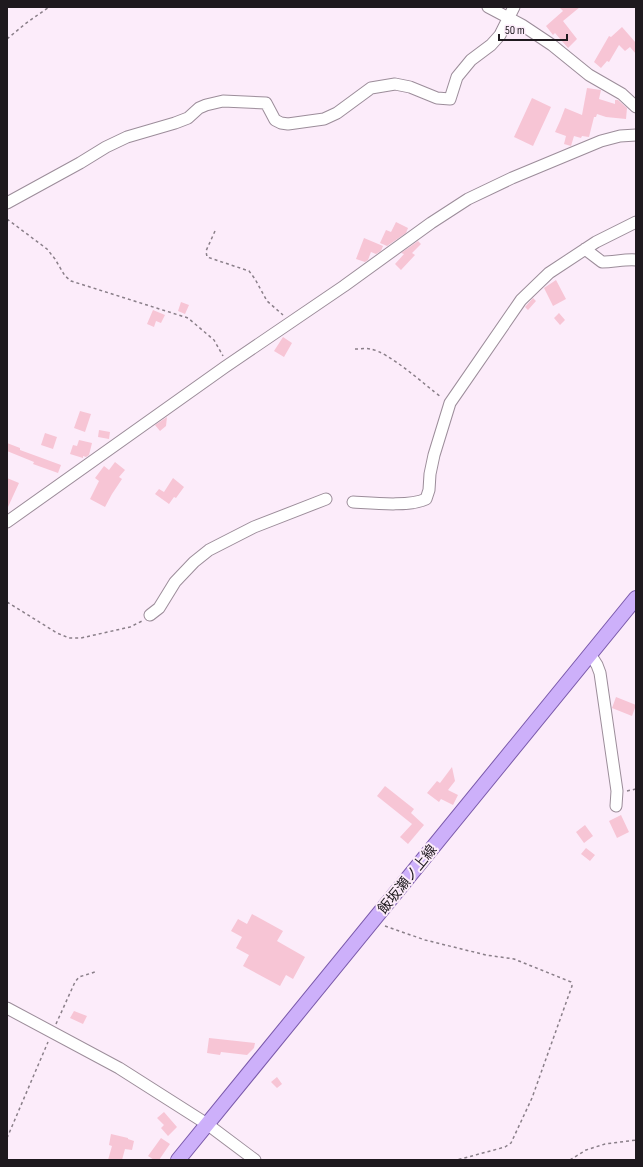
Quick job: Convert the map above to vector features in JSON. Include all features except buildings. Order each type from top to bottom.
[{"type":"main road","name":"飯坂瀬ノ上線","points":[[178,1160],[636,598]]},
{"type":"street","points":[[488,7],[522,24],[552,45],[589,75],[622,94],[636,107]]},
{"type":"street","points":[[7,203],[106,147],[127,137],[188,118],[206,105],[218,102],[266,103],[274,120],[288,124],[324,119],[337,113],[371,88],[395,84],[437,98],[450,99],[458,77],[471,60],[491,45],[500,35],[514,7]]},
{"type":"street","points":[[7,522],[228,365],[431,223],[468,199],[512,178],[601,141],[620,136],[636,135]]},
{"type":"street","points":[[353,502],[408,503],[426,499],[429,490],[430,474],[434,456],[450,403],[521,300],[548,273],[585,249],[636,222]]},
{"type":"street","points":[[585,249],[602,262],[620,261],[625,259],[636,260]]},
{"type":"street","points":[[150,615],[160,608],[175,582],[194,562],[209,550],[254,527],[326,499]]},
{"type":"street","points":[[590,654],[600,673],[604,693],[617,791],[616,806]]},
{"type":"street","points":[[7,1008],[119,1068],[207,1124],[255,1160]]},
{"type":"path","points":[[7,39],[49,7]]},
{"type":"path","points":[[7,219],[47,249],[55,259],[64,276],[68,279],[76,283],[188,318],[214,340],[228,365]]},
{"type":"path","points":[[215,231],[206,251],[207,257],[249,271],[267,301],[290,323]]},
{"type":"path","points":[[355,349],[371,349],[382,354],[405,368],[450,403]]},
{"type":"path","points":[[7,602],[57,633],[69,638],[81,638],[130,627],[150,615]]},
{"type":"path","points":[[374,920],[382,925],[425,940],[486,955],[514,959],[572,982],[572,986],[532,1098],[511,1143],[505,1147],[457,1160]]},
{"type":"path","points":[[7,1138],[74,982],[79,977],[96,972]]},
{"type":"path","points":[[570,1160],[586,1150],[599,1146],[636,1140]]}]
